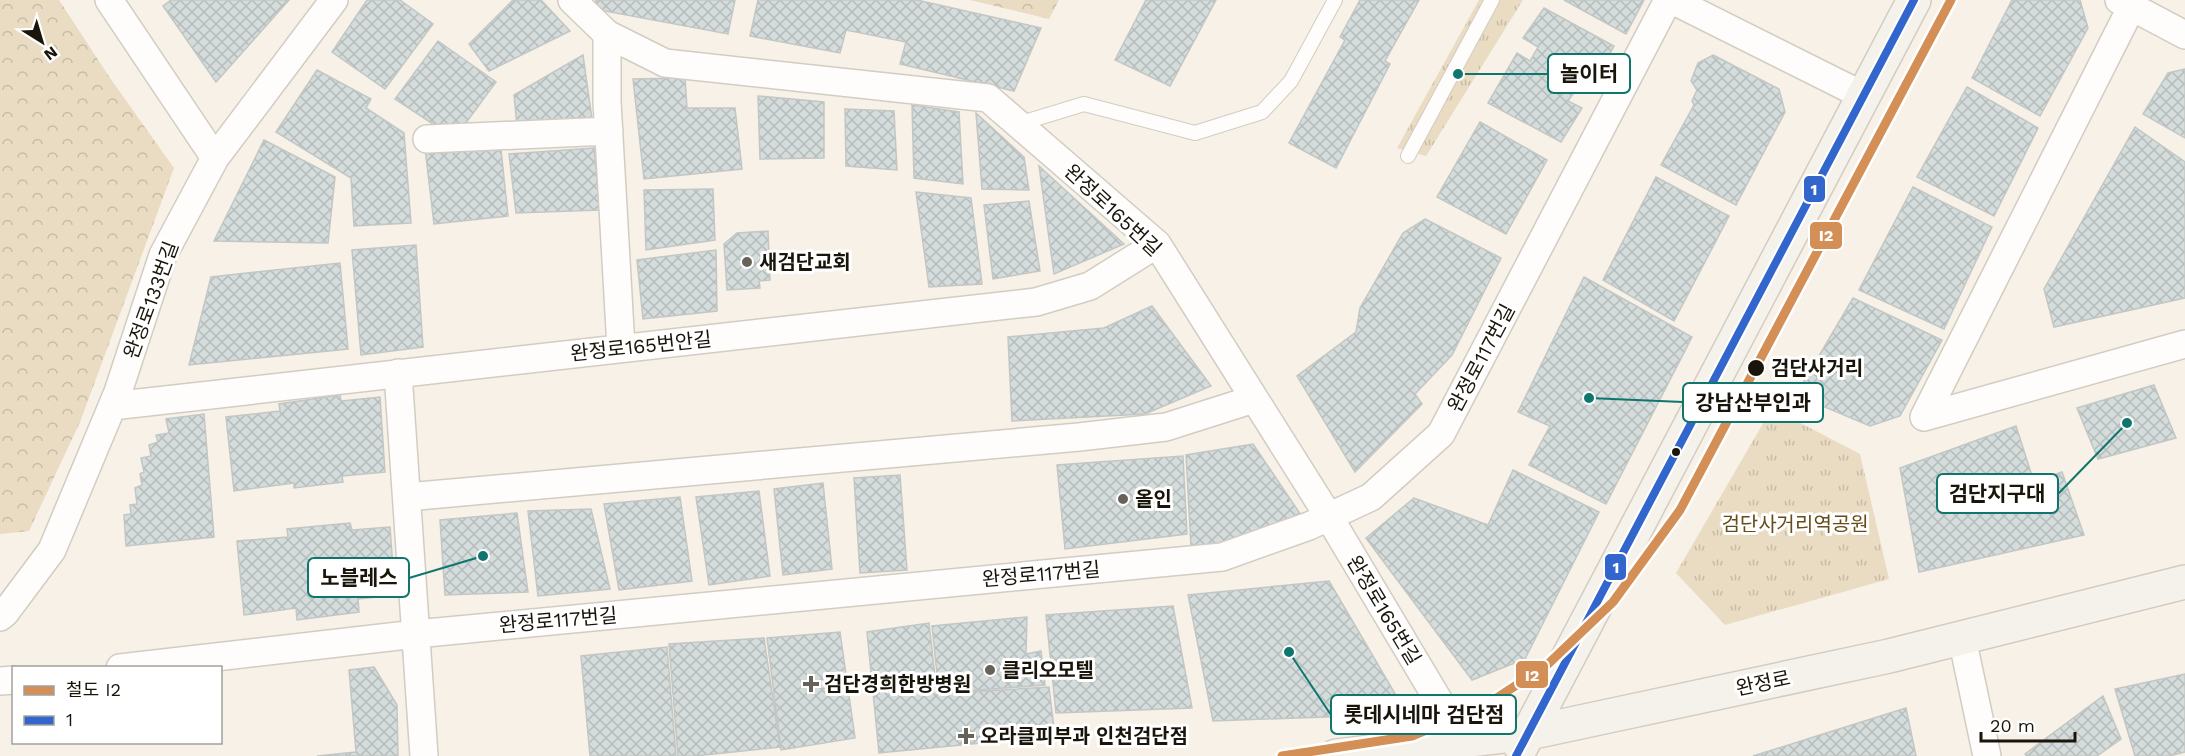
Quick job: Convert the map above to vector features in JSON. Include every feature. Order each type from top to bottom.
[{"type":"main road","points":[[1523,745],[1914,0]]},
{"type":"main road","name":"완정로","points":[[1336,756],[1523,745],[2185,582]]},
{"type":"street","points":[[109,0],[215,158]]},
{"type":"street","name":"완정로133번길","points":[[0,616],[5,613],[52,550],[112,406],[163,255],[215,158],[334,0]]},
{"type":"street","name":"완정로165번길","points":[[572,0],[607,34],[665,63],[988,99],[1157,244],[1329,517],[1446,713]]},
{"type":"street","name":"완정로117번길","points":[[137,666],[416,634],[1222,557],[1309,526],[1371,497],[1441,434],[1670,0],[1864,96]]},
{"type":"street","points":[[2185,34],[2128,2],[1923,417],[2185,344]]},
{"type":"street","points":[[607,34],[609,131],[621,348]]},
{"type":"street","points":[[427,139],[609,131]]},
{"type":"street","name":"완정로165번안길","points":[[112,406],[1036,302],[1090,286],[1157,244]]},
{"type":"street","points":[[398,373],[424,756]]},
{"type":"street","points":[[407,497],[1133,431],[1166,427],[1254,399]]},
{"type":"street","points":[[1962,638],[1987,756]]},
{"type":"lane","points":[[1018,124],[1084,104],[1195,133],[1262,112],[1291,81],[1334,0]]},
{"type":"lane","points":[[1407,156],[1492,0]]},
{"type":"green space","points":[[0,0],[59,0],[110,78],[174,168],[80,422],[29,531],[0,534]]},
{"type":"green space","points":[[970,0],[1059,0],[1049,19]]},
{"type":"green space","points":[[1479,0],[1523,0],[1426,156],[1397,148]]},
{"type":"green space","name":"검단사거리역공원","points":[[1772,408],[1860,454],[1889,579],[1725,625],[1676,573]]},
{"type":"building","points":[[171,0],[289,0],[216,82],[163,6]]},
{"type":"building","points":[[367,0],[400,0],[433,24],[385,89],[332,52]]},
{"type":"building","points":[[513,0],[541,0],[570,31],[489,71],[469,44]]},
{"type":"building","points":[[596,0],[735,0],[728,34],[594,9]]},
{"type":"building","points":[[758,0],[917,0],[1041,28],[1014,91],[900,64],[906,42],[846,30],[840,53],[750,36]]},
{"type":"building","points":[[1146,0],[1216,0],[1170,86],[1115,60]]},
{"type":"building","points":[[1360,0],[1419,0],[1385,61],[1390,64],[1336,168],[1289,143],[1345,40],[1340,37]]},
{"type":"building","points":[[1564,0],[1644,0],[1626,34]]},
{"type":"building","points":[[2012,0],[2080,0],[2088,28],[2040,116],[1972,78]]},
{"type":"building","points":[[1544,8],[1614,46],[1596,80],[1586,75],[1568,101],[1582,108],[1561,142],[1488,103],[1517,53],[1530,61],[1538,47],[1523,38]]},
{"type":"building","points":[[438,41],[496,82],[463,127],[439,128],[395,99]]},
{"type":"building","points":[[583,55],[592,119],[517,126],[514,95]]},
{"type":"building","points":[[1713,55],[1779,89],[1785,112],[1736,205],[1661,165],[1694,105],[1692,101],[1697,90],[1691,81],[1698,63]]},
{"type":"building","points":[[2185,69],[2185,138],[2143,114],[2168,73]]},
{"type":"building","points":[[317,70],[371,99],[366,108],[404,133],[411,223],[354,226],[351,178],[276,132]]},
{"type":"building","points":[[685,78],[687,108],[735,108],[742,169],[644,179],[633,79]]},
{"type":"building","points":[[1967,87],[2038,128],[1994,216],[1917,177]]},
{"type":"building","points":[[758,96],[824,102],[824,158],[760,159]]},
{"type":"building","points":[[912,105],[959,112],[963,184],[914,178]]},
{"type":"building","points":[[845,109],[894,111],[897,170],[846,166]]},
{"type":"building","points":[[976,113],[1024,157],[1029,190],[982,189]]},
{"type":"building","points":[[1480,122],[1547,160],[1506,234],[1437,197]]},
{"type":"building","points":[[2135,127],[2185,162],[2185,298],[2054,327],[2044,289]]},
{"type":"building","points":[[264,140],[335,177],[328,243],[214,241]]},
{"type":"building","points":[[500,140],[508,216],[434,224],[425,148]]},
{"type":"building","points":[[594,148],[600,210],[516,213],[509,154]]},
{"type":"building","points":[[1039,166],[1124,244],[1054,274]]},
{"type":"building","points":[[1656,177],[1729,216],[1674,321],[1603,280]]},
{"type":"building","points":[[1913,187],[1992,227],[1944,329],[1859,290]]},
{"type":"building","points":[[713,189],[715,240],[646,250],[644,190]]},
{"type":"building","points":[[916,192],[971,198],[982,284],[929,287]]},
{"type":"building","points":[[1029,201],[1040,271],[993,279],[984,205]]},
{"type":"building","points":[[1425,219],[1501,258],[1452,355],[1415,394],[1422,404],[1355,472],[1297,376],[1356,332],[1360,308],[1403,233]]},
{"type":"building","name":"새검단교회","points":[[768,231],[770,280],[759,281],[760,288],[727,290],[724,244],[737,233]]},
{"type":"building","points":[[416,245],[423,347],[361,355],[352,250]]},
{"type":"building","points":[[716,250],[717,311],[643,319],[637,260]]},
{"type":"building","points":[[340,263],[348,349],[189,365],[211,277]]},
{"type":"building","points":[[1584,277],[1692,337],[1606,504],[1529,465],[1550,426],[1518,412]]},
{"type":"building","points":[[1853,298],[1942,340],[1900,416],[1870,426],[1796,395]]},
{"type":"building","points":[[1152,306],[1211,386],[1145,414],[1012,421],[1008,337],[1104,328]]},
{"type":"building","points":[[2154,385],[2176,438],[2098,459],[2077,408]]},
{"type":"building","points":[[340,395],[341,401],[380,397],[385,472],[342,476],[343,482],[294,488],[294,483],[234,491],[226,417],[280,411],[279,404]]},
{"type":"building","points":[[204,414],[214,537],[126,546],[124,515],[131,514],[130,505],[137,504],[135,488],[142,485],[140,474],[144,472],[141,458],[151,456],[149,445],[158,442],[156,435],[169,433],[166,419]]},
{"type":"building","points":[[2016,426],[2034,482],[2062,472],[2084,535],[1919,572],[1900,468]]},
{"type":"building","points":[[1253,444],[1303,518],[1220,546],[1191,547],[1186,455]]},
{"type":"building","name":"올인","points":[[1183,456],[1187,534],[1065,549],[1057,465]]},
{"type":"building","points":[[1513,470],[1599,512],[1525,659],[1472,680],[1366,538],[1414,498],[1488,525]]},
{"type":"building","points":[[900,475],[907,570],[860,573],[854,478]]},
{"type":"building","points":[[823,483],[832,569],[783,575],[774,489]]},
{"type":"building","points":[[759,491],[770,576],[709,585],[696,497]]},
{"type":"building","points":[[680,497],[692,581],[619,590],[604,504]]},
{"type":"building","points":[[591,509],[610,589],[538,596],[528,511]]},
{"type":"building","points":[[517,513],[528,592],[445,595],[440,520]]},
{"type":"building","points":[[350,523],[352,530],[390,527],[395,595],[358,599],[359,612],[297,620],[296,608],[244,615],[237,541],[288,537],[287,529]]},
{"type":"building","points":[[1329,581],[1407,714],[1213,721],[1188,595]]},
{"type":"building","points":[[1173,606],[1192,708],[1056,713],[1046,615]]},
{"type":"building","name":"클리오모텔","points":[[1027,617],[1026,654],[1041,651],[1045,685],[939,693],[932,626]]},
{"type":"building","points":[[929,623],[937,694],[1049,687],[1055,736],[879,753],[867,632]]},
{"type":"building","points":[[840,632],[855,738],[781,750],[767,638]]},
{"type":"building","points":[[764,638],[780,747],[678,756],[669,644]]},
{"type":"building","points":[[667,647],[676,756],[590,756],[581,656]]},
{"type":"building","points":[[374,667],[397,705],[398,756],[317,756],[356,752],[349,670]]},
{"type":"building","points":[[2185,674],[2185,752],[2169,756],[2135,756],[2115,689]]},
{"type":"building","points":[[2103,696],[2121,739],[2097,756],[2027,756],[2025,754]]},
{"type":"building","points":[[1906,708],[1916,756],[1753,756],[1820,735]]},
{"type":"rail line","name":"I2","points":[[1282,756],[1412,736],[1486,705],[1547,665],[1613,602],[1680,510],[1951,0]]},
{"type":"transit line","name":"1","points":[[1516,756],[1914,0]]},
{"type":"place","name":"놀이터","points":[[1458,74]]},
{"type":"place","name":"새검단교회","points":[[747,262]]},
{"type":"place","name":"검단사거리","points":[[1756,368]]},
{"type":"place","name":"강남산부인과","points":[[1589,398]]},
{"type":"place","name":"검단지구대","points":[[2127,423]]},
{"type":"place","name":"올인","points":[[1123,499]]},
{"type":"place","name":"노블레스","points":[[483,556]]},
{"type":"place","name":"롯데시네마 검단점","points":[[1289,652]]},
{"type":"place","name":"클리오모텔","points":[[990,670]]},
{"type":"place","name":"검단경희한방병원","points":[[811,684]]},
{"type":"place","name":"오라클피부과 인천검단점","points":[[966,736]]}]
